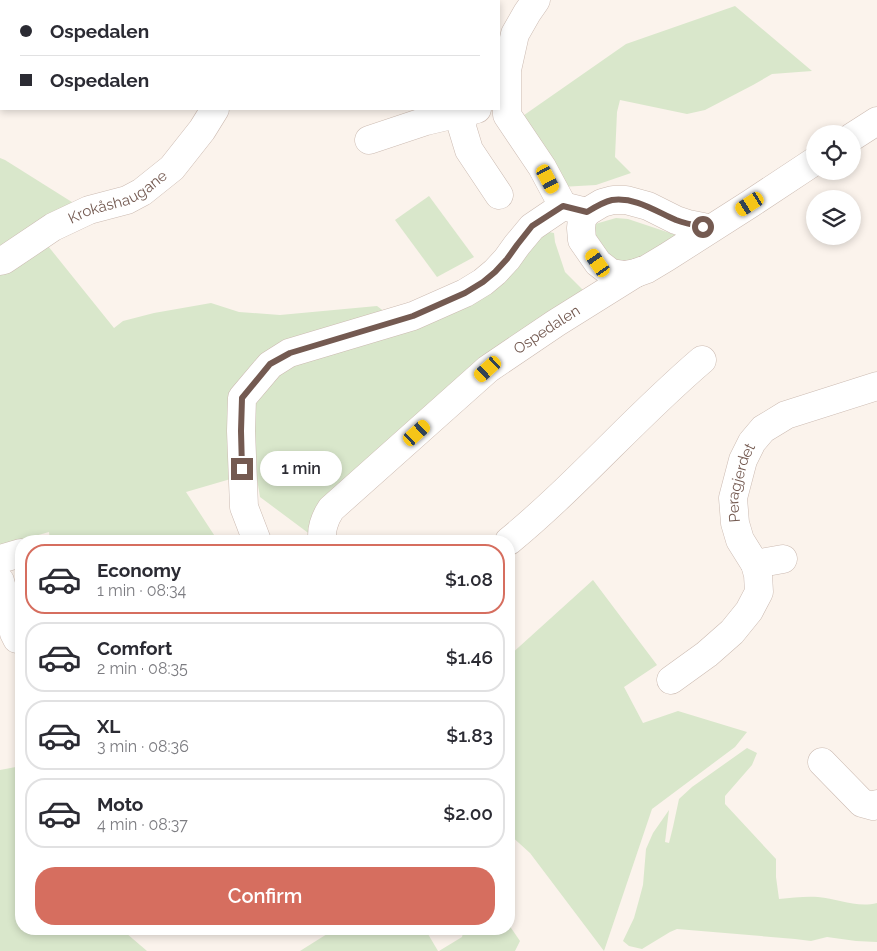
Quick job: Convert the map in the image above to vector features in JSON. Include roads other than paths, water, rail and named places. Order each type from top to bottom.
[{"type":"street","points":[[536,0],[515,34],[501,110],[575,209]]},
{"type":"street","name":"Krokåshaugane","points":[[0,261],[52,227],[89,210],[126,200],[142,192],[172,168],[202,130],[214,110]]},
{"type":"street","points":[[369,140],[426,121],[471,110]]},
{"type":"street","points":[[471,110],[462,127],[469,150],[499,195]]},
{"type":"street","points":[[861,131],[877,121]]},
{"type":"street","name":"Ospedalen","points":[[575,209],[582,219],[582,240],[598,263],[611,273],[626,275],[647,269],[806,167]]},
{"type":"street","points":[[255,535],[244,506],[241,431],[242,398],[270,364],[290,353],[413,316],[465,293],[495,272],[532,226],[575,209],[612,200],[626,200],[648,206],[676,220],[703,227],[707,231]]},
{"type":"street","name":"Ospedalen","points":[[322,535],[326,517],[331,509],[488,369],[556,323],[636,273]]},
{"type":"street","points":[[515,536],[538,518],[672,385],[702,360]]},
{"type":"street","name":"Peragjerdet","points":[[671,680],[707,654],[732,632],[749,611],[759,592],[755,564],[740,540],[735,523],[733,498],[743,460],[752,442],[763,429],[786,415],[877,386]]},
{"type":"street","points":[[0,558],[15,554]]},
{"type":"street","points":[[755,564],[783,559]]},
{"type":"street","points":[[0,581],[15,635]]},
{"type":"street","points":[[822,762],[862,804],[873,806],[877,804]]}]
